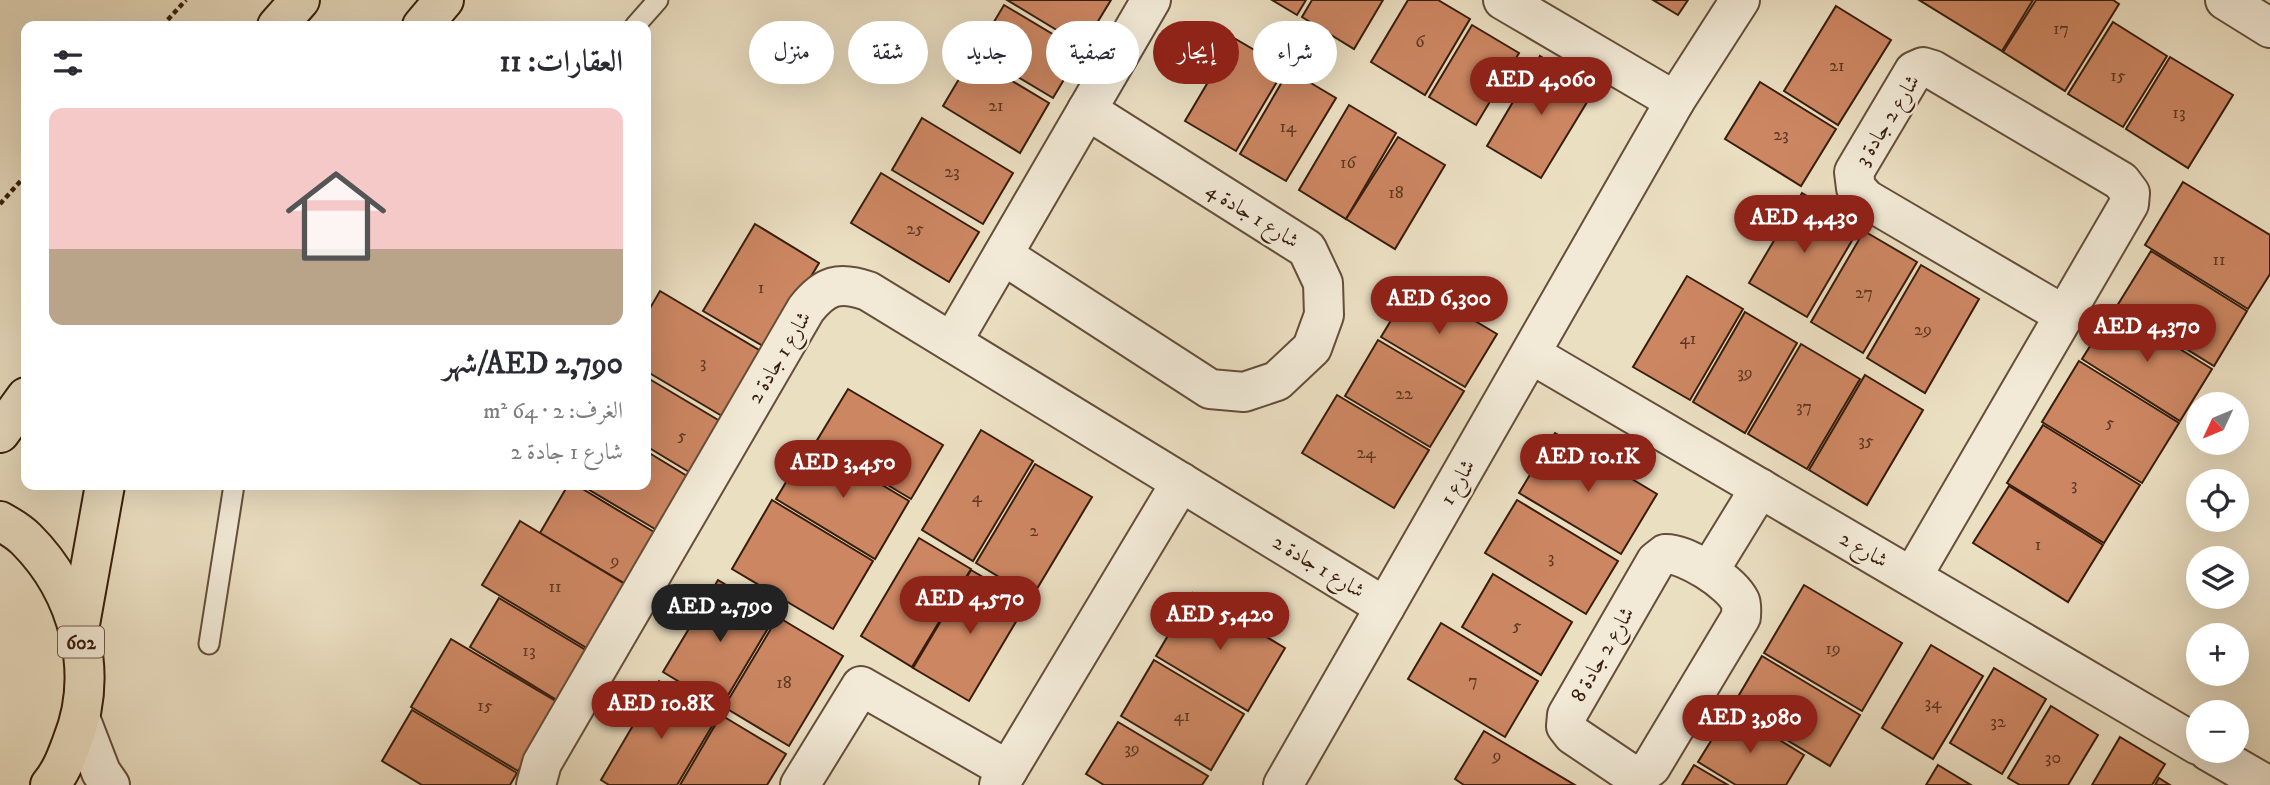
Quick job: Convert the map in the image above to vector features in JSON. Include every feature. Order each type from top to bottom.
[{"type":"main road","points":[[281,21],[300,0]]},
{"type":"main road","points":[[426,21],[444,0]]},
{"type":"main road","points":[[0,433],[21,404]]},
{"type":"main road","name":"602","points":[[79,630],[104,490]]},
{"type":"main road","name":"602","points":[[0,521],[25,538],[59,580],[79,630],[86,675],[81,720],[60,774],[50,785]]},
{"type":"street","points":[[952,342],[1152,0]]},
{"type":"street","points":[[1503,0],[1675,102]]},
{"type":"street","name":"شارع 1","points":[[1283,785],[1675,102],[1740,0]]},
{"type":"street","points":[[2225,0],[2270,28]]},
{"type":"street","name":"شارع 2 جادة 3","points":[[1912,577],[2129,204],[2130,192],[2121,181],[1933,70],[1923,67],[1914,71],[1854,173],[1856,188],[1867,199],[2064,315]]},
{"type":"street","name":"شارع 1 جادة 4","points":[[1003,255],[1210,389],[1244,392],[1277,381],[1312,348],[1324,315],[1323,282],[1307,249],[1087,110]]},
{"type":"street","name":"شارع 1 جادة 2","points":[[537,785],[542,763],[806,309],[817,295],[833,286],[851,285],[868,292],[1385,607]]},
{"type":"street","name":"شارع 2","points":[[1531,354],[2186,738]]},
{"type":"street","points":[[800,785],[861,686],[1003,778],[1181,482]]},
{"type":"street","points":[[1709,571],[1760,488]]},
{"type":"street","name":"شارع 2 جادة 8","points":[[1665,554],[1675,554],[1709,571],[1732,590],[1741,602],[1741,617],[1651,766],[1642,773],[1632,774],[1573,735],[1566,726],[1567,715],[1656,561],[1665,554]]},
{"type":"street","points":[[81,720],[110,785]]},
{"type":"street","points":[[2229,763],[2267,785]]},
{"type":"lane","points":[[639,21],[658,0]]},
{"type":"lane","points":[[209,645],[233,490]]},
{"type":"path","points":[[167,21],[186,0]]},
{"type":"path","points":[[0,204],[21,181]]},
{"type":"building","points":[[1007,0],[1111,0],[1098,21],[1046,21],[1046,24]]},
{"type":"building","points":[[1272,0],[1306,0],[1297,15]]},
{"type":"building","points":[[1312,0],[1383,0],[1354,49],[1337,39],[1337,21],[1308,21],[1302,17]]},
{"type":"building","points":[[1408,0],[1438,0],[1470,19],[1425,95],[1371,62]]},
{"type":"building","points":[[1653,0],[1688,0],[1678,15]]},
{"type":"building","points":[[1919,0],[2033,0],[2002,51]]},
{"type":"building","points":[[2036,0],[2113,0],[2119,4],[2065,91],[2003,52]]},
{"type":"building","points":[[1004,5],[1031,21],[994,21]]},
{"type":"building","points":[[1836,6],[1891,40],[1838,125],[1784,91]]},
{"type":"building","points":[[1032,22],[1046,30],[1046,84],[1061,84],[1053,98],[1030,84],[1032,84]]},
{"type":"building","points":[[2113,22],[2167,56],[2123,127],[2068,94]]},
{"type":"building","points":[[1472,25],[1519,53],[1476,125],[1429,97]]},
{"type":"building","points":[[1239,41],[1253,49],[1253,84],[1276,84],[1236,151],[1185,121],[1207,84],[1239,84]]},
{"type":"building","points":[[1540,56],[1595,89],[1541,178],[1487,146]]},
{"type":"building","points":[[2170,57],[2233,95],[2188,168],[2126,129]]},
{"type":"building","points":[[1760,82],[1836,129],[1801,186],[1725,139]]},
{"type":"building","points":[[956,84],[1017,84],[1049,103],[1020,153],[943,106]]},
{"type":"building","points":[[1281,84],[1312,84],[1336,98],[1286,181],[1240,154]]},
{"type":"building","points":[[1349,105],[1396,133],[1346,219],[1299,190]]},
{"type":"building","points":[[922,118],[1013,173],[983,224],[892,170]]},
{"type":"building","points":[[1398,137],[1445,165],[1395,249],[1346,219]]},
{"type":"building","points":[[881,173],[979,232],[949,282],[851,223]]},
{"type":"building","points":[[2183,182],[2270,235],[2270,274],[2248,309],[2145,245]]},
{"type":"building","points":[[1802,193],[1860,227],[1807,317],[1749,283]]},
{"type":"building","points":[[755,224],[819,263],[768,349],[703,311]]},
{"type":"building","points":[[1864,231],[1917,262],[1863,353],[1811,322]]},
{"type":"building","points":[[2151,251],[2247,311],[2214,366],[2117,306]]},
{"type":"building","points":[[1921,265],[1979,299],[1925,393],[1867,358]]},
{"type":"building","points":[[1687,276],[1743,309],[1690,400],[1633,367]]},
{"type":"building","points":[[1413,284],[1497,334],[1465,387],[1381,337]]},
{"type":"building","points":[[660,291],[766,354],[727,419],[651,374],[651,306]]},
{"type":"building","points":[[2114,308],[2212,369],[2198,392],[2186,392],[2186,411],[2180,421],[2082,359]]},
{"type":"building","points":[[1745,312],[1797,343],[1745,433],[1693,402]]},
{"type":"building","points":[[1378,340],[1464,391],[1430,447],[1345,396]]},
{"type":"building","points":[[1801,344],[1860,379],[1807,469],[1748,434]]},
{"type":"building","points":[[2079,361],[2179,423],[2142,483],[2042,422]]},
{"type":"building","points":[[1865,375],[1923,410],[1867,505],[1809,470]]},
{"type":"building","points":[[651,380],[725,424],[694,475],[651,449]]},
{"type":"building","points":[[848,389],[943,445],[911,499],[816,442]]},
{"type":"building","points":[[1337,395],[1429,450],[1394,508],[1302,453]]},
{"type":"building","points":[[2043,425],[2140,485],[2104,543],[2007,483]]},
{"type":"building","points":[[981,430],[1033,461],[973,561],[922,530]]},
{"type":"building","points":[[1555,433],[1657,494],[1621,554],[1519,493]]},
{"type":"building","points":[[810,442],[909,501],[875,559],[776,499]]},
{"type":"building","points":[[651,454],[692,479],[660,532],[589,490],[651,490]]},
{"type":"building","points":[[1035,464],[1092,497],[1032,597],[976,563]]},
{"type":"building","points":[[2009,486],[2103,545],[2068,602],[1973,543]]},
{"type":"building","points":[[565,490],[584,490],[659,535],[629,586],[540,533]]},
{"type":"building","points":[[772,500],[873,561],[833,629],[732,569]]},
{"type":"building","points":[[1517,500],[1618,561],[1586,614],[1485,553]]},
{"type":"building","points":[[520,521],[628,586],[590,650],[482,585]]},
{"type":"building","points":[[919,538],[971,569],[912,667],[861,636]]},
{"type":"building","points":[[971,570],[1027,603],[969,701],[913,668]]},
{"type":"building","points":[[1493,574],[1572,622],[1541,675],[1462,627]]},
{"type":"building","points":[[718,580],[776,615],[721,707],[663,672]]},
{"type":"building","points":[[1804,585],[1902,643],[1862,711],[1764,653]]},
{"type":"building","points":[[1193,593],[1285,648],[1248,711],[1156,656]]},
{"type":"building","points":[[499,598],[589,652],[560,702],[470,647]]},
{"type":"building","points":[[778,617],[843,656],[789,746],[724,707]]},
{"type":"building","points":[[1441,623],[1538,681],[1505,737],[1408,679]]},
{"type":"building","points":[[451,639],[559,703],[518,771],[411,707]]},
{"type":"building","points":[[1931,645],[1983,676],[1933,759],[1882,728]]},
{"type":"building","points":[[1762,656],[1860,715],[1830,766],[1732,707]]},
{"type":"building","points":[[1154,660],[1244,714],[1211,770],[1121,716]]},
{"type":"building","points":[[1994,668],[2046,699],[2002,774],[1950,743]]},
{"type":"building","points":[[659,681],[718,716],[677,785],[609,785],[601,780]]},
{"type":"building","points":[[2051,706],[2098,735],[2068,785],[2020,785],[2008,778]]},
{"type":"building","points":[[412,710],[517,773],[510,785],[422,785],[382,761]]},
{"type":"building","points":[[1730,710],[1804,755],[1786,785],[1736,785],[1698,762]]},
{"type":"building","points":[[721,715],[786,754],[767,785],[680,785]]},
{"type":"building","points":[[1118,722],[1208,776],[1202,785],[1104,785],[1086,774]]},
{"type":"building","points":[[1484,731],[1575,785],[1464,785],[1455,779]]},
{"type":"building","points":[[2120,737],[2165,764],[2152,785],[2092,785]]},
{"type":"building","points":[[1694,765],[1728,785],[1682,785]]},
{"type":"building","points":[[1938,765],[1971,785],[1926,785]]},
{"type":"building","points":[[2159,778],[2170,785],[2155,785]]}]
